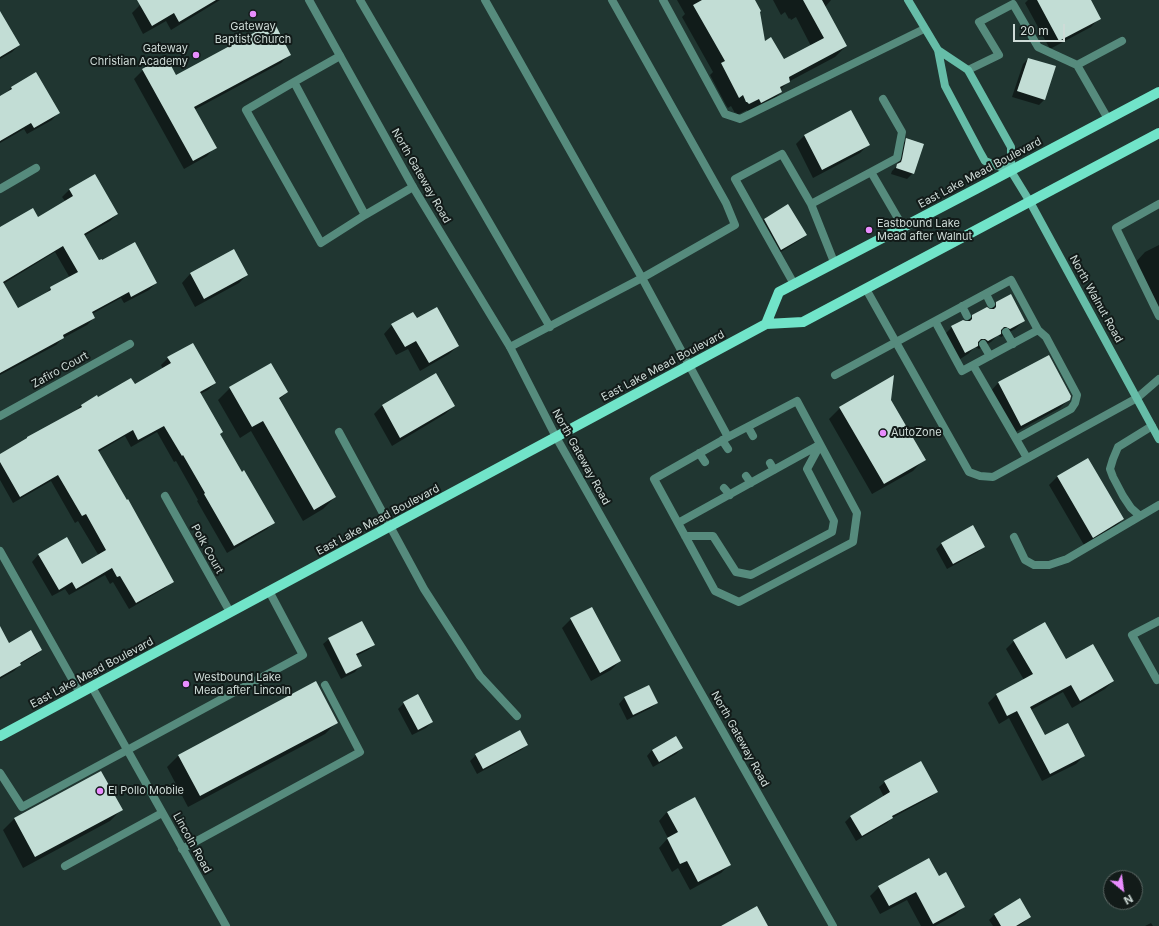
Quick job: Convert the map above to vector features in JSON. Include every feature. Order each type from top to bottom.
[{"type":"main road","name":"East Lake Mead Boulevard","points":[[766,324],[779,292],[1159,92]]},
{"type":"main road","name":"East Lake Mead Boulevard","points":[[0,736],[766,324],[803,322],[1159,133]]},
{"type":"street","name":"North Gateway Road","points":[[309,0],[414,187],[510,347],[556,437],[833,926]]},
{"type":"street","points":[[360,0],[550,327]]},
{"type":"street","points":[[485,0],[690,366],[725,438],[728,450]]},
{"type":"street","points":[[510,347],[642,278],[735,225],[726,202],[612,0]]},
{"type":"street","points":[[663,0],[725,114],[740,119],[924,29]]},
{"type":"street","points":[[908,0],[924,29],[938,50],[968,70],[1011,147],[1011,171],[985,160],[980,152],[944,86],[938,50]]},
{"type":"street","points":[[968,70],[999,55],[979,22],[1013,4],[1038,47],[1077,65],[1108,119]]},
{"type":"street","points":[[1077,65],[1122,41]]},
{"type":"street","points":[[340,56],[246,110],[321,243],[365,215],[414,187]]},
{"type":"street","points":[[294,82],[365,215]]},
{"type":"street","points":[[811,204],[896,158],[902,132],[882,99]]},
{"type":"street","points":[[794,284],[735,179],[782,154],[811,204],[834,262]]},
{"type":"street","points":[[0,189],[36,168]]},
{"type":"street","name":"North Walnut Road","points":[[1011,171],[1030,202],[1159,439]]},
{"type":"street","points":[[871,172],[903,227]]},
{"type":"street","points":[[1159,204],[1116,228],[1159,316]]},
{"type":"street","points":[[835,375],[1011,280],[1038,330],[1046,337],[1077,395],[1075,403],[1071,409],[1016,439]]},
{"type":"street","points":[[866,289],[969,472],[980,476],[993,477],[1137,398],[1159,379]]},
{"type":"street","points":[[986,294],[991,304]]},
{"type":"street","points":[[962,306],[967,316]]},
{"type":"street","points":[[935,321],[962,371],[1038,330]]},
{"type":"street","points":[[1006,332],[1013,344]]},
{"type":"street","name":"Zafiro Court","points":[[0,416],[130,344]]},
{"type":"street","points":[[983,344],[990,356]]},
{"type":"street","points":[[973,365],[1027,458]]},
{"type":"street","points":[[796,402],[857,514],[853,542],[740,602],[715,591],[654,479],[725,438],[796,402]]},
{"type":"street","points":[[1140,516],[1131,508],[1123,496],[1110,469],[1118,448],[1152,426]]},
{"type":"street","points":[[748,427],[753,436]]},
{"type":"street","points":[[339,432],[424,589],[480,676],[517,716]]},
{"type":"street","points":[[678,523],[730,495],[748,480],[772,466],[820,445]]},
{"type":"street","points":[[685,536],[713,536],[736,572],[751,575],[832,532],[834,521],[807,469],[820,445]]},
{"type":"street","points":[[699,453],[705,462]]},
{"type":"street","points":[[724,488],[730,495]]},
{"type":"street","name":"Polk Court","points":[[165,496],[230,612]]},
{"type":"street","points":[[1014,537],[1025,560],[1034,565],[1049,566],[1067,559],[1159,505]]},
{"type":"street","points":[[0,551],[80,693]]},
{"type":"street","points":[[0,773],[22,807],[303,655],[269,591]]},
{"type":"street","points":[[1157,680],[1132,635],[1159,621]]},
{"type":"street","points":[[182,850],[360,752],[325,686]]},
{"type":"street","name":"Lincoln Road","points":[[92,687],[182,850],[226,926]]},
{"type":"street","points":[[65,866],[162,812]]},
{"type":"building","points":[[137,0],[216,0],[179,22],[174,13],[152,26]]},
{"type":"building","points":[[702,0],[755,0],[761,11],[765,41],[771,37],[784,59],[824,38],[803,0],[822,0],[847,46],[789,77],[790,82],[780,87],[782,92],[761,103],[759,99],[749,104],[746,102],[743,95],[739,98],[721,63],[725,61],[693,5]]},
{"type":"building","points":[[1037,0],[1091,0],[1101,19],[1059,41]]},
{"type":"building","points":[[0,11],[20,45],[0,57]]},
{"type":"building","points":[[274,22],[291,55],[194,107],[217,148],[193,161],[142,69],[166,56],[176,75]]},
{"type":"building","points":[[1028,58],[1056,66],[1045,100],[1017,91]]},
{"type":"building","points":[[36,72],[60,113],[34,128],[31,123],[0,141],[0,96],[12,89],[11,87]]},
{"type":"building","points":[[851,110],[870,145],[822,170],[804,135]]},
{"type":"building","points":[[906,138],[924,144],[914,174],[896,168],[897,164],[901,162],[902,159]]},
{"type":"building","points":[[95,174],[118,214],[84,234],[99,260],[102,260],[135,242],[157,283],[131,297],[129,292],[92,312],[95,318],[63,335],[64,338],[0,373],[0,227],[33,208],[38,217],[73,196],[69,189]],"holes":[[[63,246],[78,272],[50,287],[51,290],[18,308],[3,282]]]},
{"type":"building","points":[[788,204],[807,235],[781,250],[764,219]]},
{"type":"building","points":[[234,249],[248,275],[204,299],[190,273]]},
{"type":"building","points":[[1011,294],[1025,321],[1010,329],[1004,327],[1001,330],[1001,334],[988,341],[981,339],[978,342],[978,346],[965,353],[951,326],[963,320],[970,321],[972,319],[972,315],[987,307],[994,309],[996,307],[996,302]]},
{"type":"building","points":[[437,307],[459,346],[429,363],[416,341],[405,347],[391,324],[413,312],[417,318]]},
{"type":"building","points":[[193,343],[216,383],[200,392],[223,432],[220,434],[242,472],[244,470],[275,523],[234,546],[183,455],[182,456],[164,426],[138,440],[133,430],[98,450],[127,500],[128,499],[174,582],[136,603],[120,576],[117,577],[112,568],[76,589],[72,582],[59,590],[38,554],[67,537],[82,564],[106,550],[86,514],[82,516],[58,475],[20,497],[0,462],[0,454],[27,437],[82,407],[81,405],[97,395],[98,397],[131,378],[135,384],[171,363],[167,357]]},
{"type":"building","points":[[1049,355],[1071,396],[1070,400],[1021,426],[998,382]]},
{"type":"building","points":[[271,363],[288,392],[279,398],[336,497],[314,510],[263,421],[252,427],[229,387]]},
{"type":"building","points":[[436,373],[455,406],[400,438],[382,405]]},
{"type":"building","name":"AutoZone","points":[[894,375],[891,400],[926,460],[884,484],[839,407]]},
{"type":"building","points":[[1088,458],[1124,519],[1093,538],[1057,476]]},
{"type":"building","points":[[973,525],[985,547],[953,564],[941,543]]},
{"type":"building","points":[[592,607],[621,661],[600,673],[570,618]]},
{"type":"building","points":[[362,621],[375,645],[356,654],[362,666],[346,674],[328,638]]},
{"type":"building","points":[[1045,622],[1066,659],[1093,644],[1114,681],[1080,701],[1071,685],[1030,707],[1045,735],[1068,723],[1085,756],[1050,774],[1017,711],[1007,716],[996,694],[1033,674],[1013,640]]},
{"type":"building","points":[[0,626],[9,643],[31,630],[42,650],[20,663],[21,665],[0,677]]},
{"type":"building","points":[[316,681],[338,723],[200,796],[178,755]]},
{"type":"building","points":[[649,685],[658,703],[633,715],[624,697]]},
{"type":"building","points":[[418,694],[433,722],[418,730],[403,702]]},
{"type":"building","points":[[520,730],[528,745],[483,769],[475,754]]},
{"type":"building","points":[[676,736],[683,748],[659,762],[652,750]]},
{"type":"building","points":[[921,761],[938,792],[892,816],[893,818],[862,836],[850,816],[890,792],[884,781]]},
{"type":"building","points":[[101,771],[123,810],[35,857],[14,818]]},
{"type":"building","points":[[695,797],[731,865],[698,882],[687,861],[680,864],[667,838],[678,832],[667,812]]},
{"type":"building","points":[[929,858],[939,876],[946,872],[965,907],[933,924],[916,892],[889,906],[878,886]]},
{"type":"building","points":[[1020,898],[1031,917],[1016,926],[1001,926],[994,914]]},
{"type":"building","points":[[757,906],[768,926],[721,926]]},
{"type":"place","name":"Gateway Baptist Church","points":[[253,14]]},
{"type":"place","name":"Gateway Christian Academy","points":[[196,55]]},
{"type":"place","name":"Eastbound Lake Mead after Walnut","points":[[869,230]]},
{"type":"place","name":"AutoZone","points":[[883,433]]},
{"type":"place","name":"Westbound Lake Mead after Lincoln","points":[[186,684]]},
{"type":"place","name":"El Pollo Mobile","points":[[100,791]]}]
